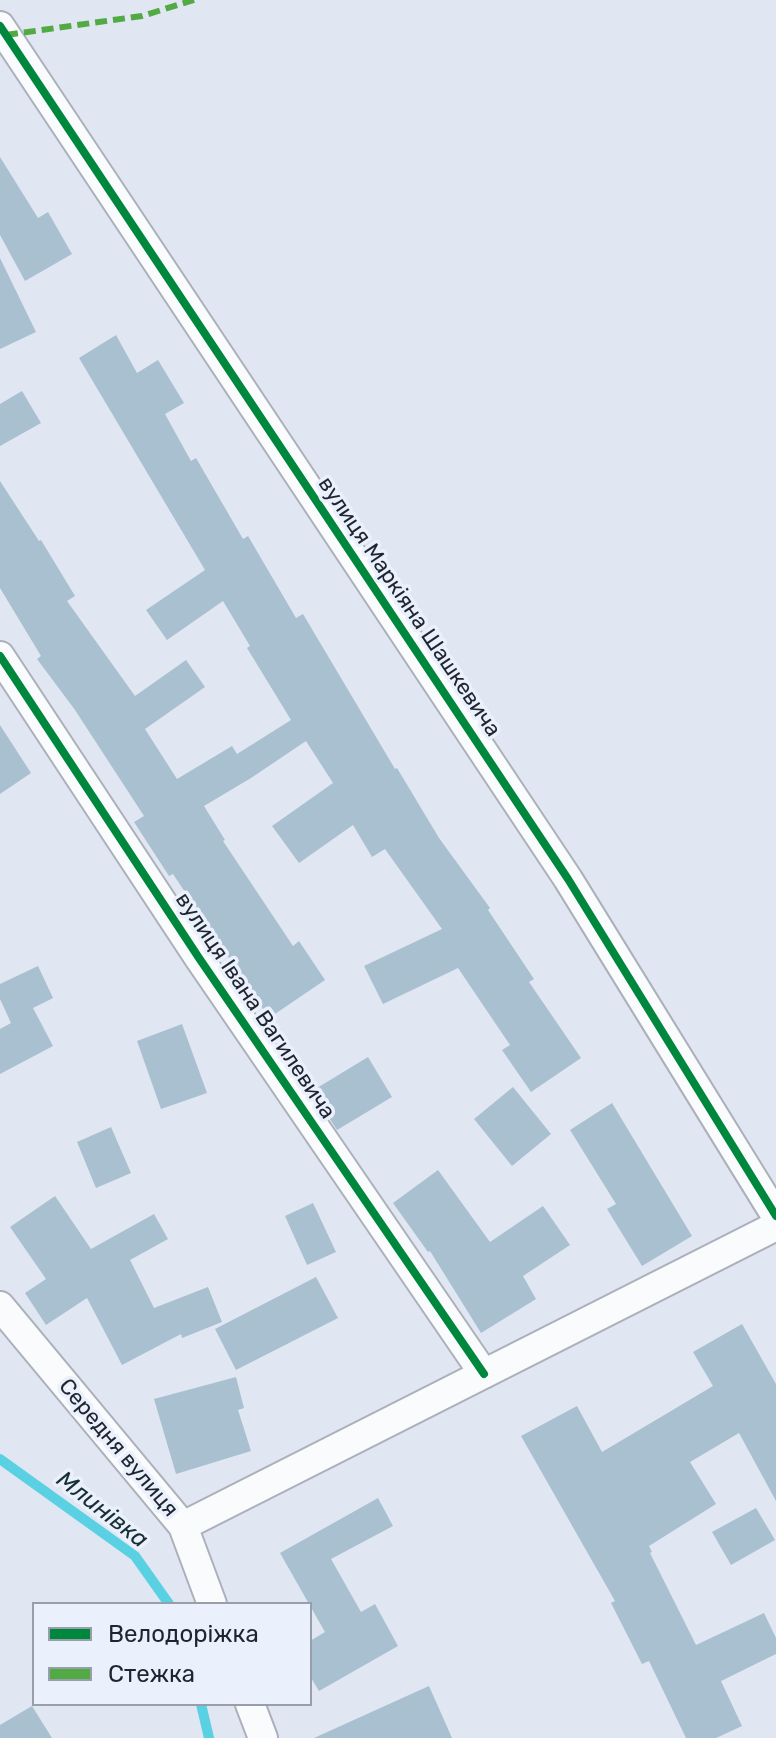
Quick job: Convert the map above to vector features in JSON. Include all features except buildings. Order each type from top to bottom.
[{"type":"street","name":"вулиця Маркіяна Шашкевича","points":[[0,26],[568,879],[776,1216]]},
{"type":"street","name":"вулиця Івана Вагилевича","points":[[0,656],[199,958],[484,1374]]},
{"type":"street","points":[[183,1526],[776,1226]]},
{"type":"street","name":"Середня вулиця","points":[[0,1306],[183,1526],[211,1602]]},
{"type":"street","points":[[251,1706],[263,1738]]},
{"type":"waterway","name":"Млинівка","points":[[0,1459],[135,1556],[168,1602]]},
{"type":"waterway","name":"Млинівка","points":[[201,1706],[209,1738]]},
{"type":"marked path","points":[[6,35],[142,16],[194,0]]},
{"type":"cycle path","points":[[0,26],[568,879],[776,1216]]},
{"type":"cycle path","points":[[0,656],[199,958],[484,1374]]}]
